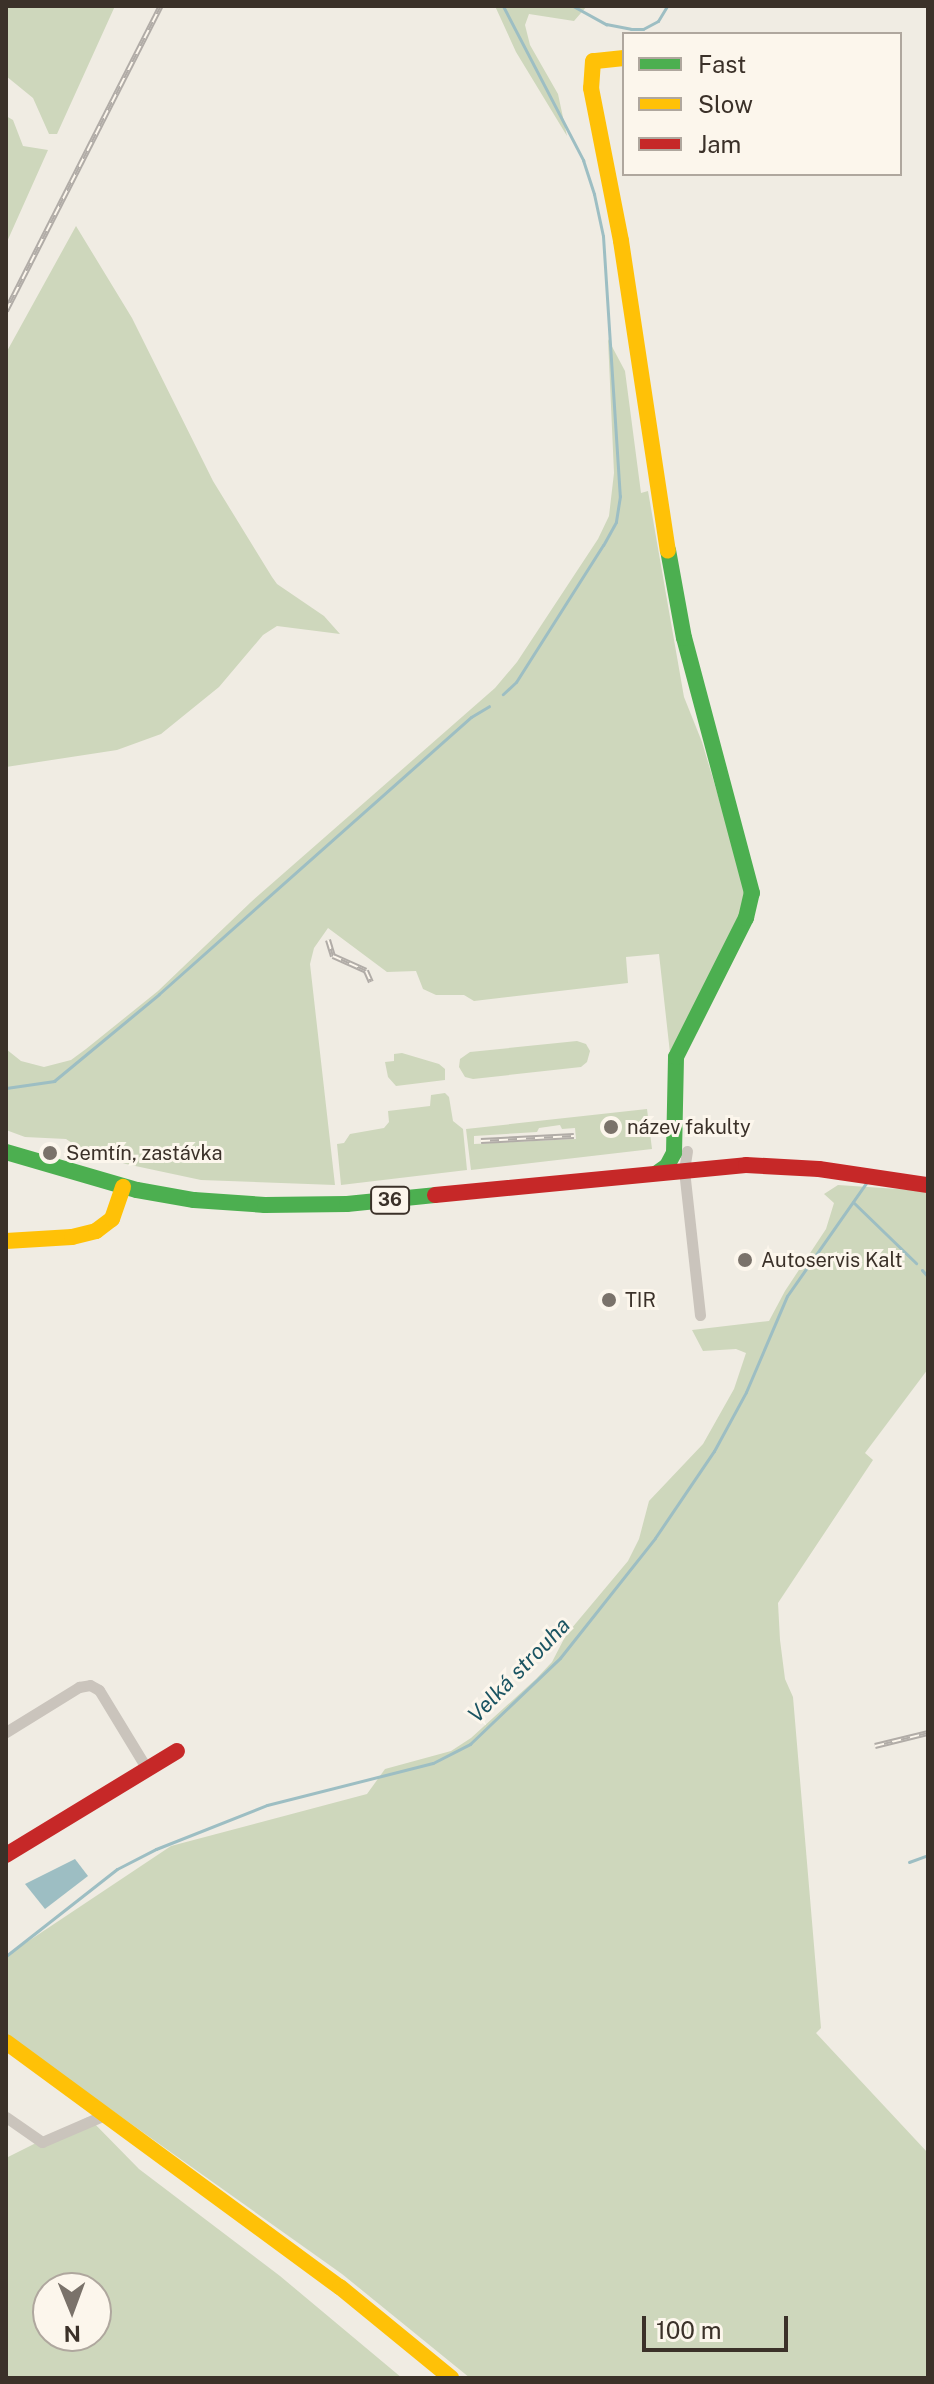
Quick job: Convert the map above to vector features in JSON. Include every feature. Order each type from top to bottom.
[{"type":"street","points":[[622,58],[593,61],[591,88],[621,241],[648,435],[684,638],[752,893],[746,918],[698,1007],[674,1064],[680,1152],[700,1315]]},
{"type":"street","name":"36","points":[[6,1144],[70,1172]]},
{"type":"street","name":"36","points":[[6,1152],[123,1187],[226,1203],[335,1205],[709,1167],[779,1166],[928,1185]]},
{"type":"street","points":[[680,1152],[709,1167]]},
{"type":"street","points":[[657,1173],[680,1152]]},
{"type":"street","points":[[6,1241],[72,1237],[96,1231],[112,1219],[123,1187]]},
{"type":"street","points":[[6,1732],[79,1687],[90,1685],[99,1690],[147,1769]]},
{"type":"street","points":[[6,1855],[177,1751]]},
{"type":"street","points":[[6,2042],[340,2287],[451,2378]]},
{"type":"street","points":[[6,2117],[42,2142],[107,2114]]},
{"type":"green space","points":[[6,6],[115,6],[57,134],[49,134],[33,98],[6,76]]},
{"type":"green space","points":[[495,6],[587,6],[574,21],[529,14],[525,25],[530,45],[558,94],[567,136],[516,52]]},
{"type":"green space","points":[[6,116],[13,120],[23,146],[48,150],[6,244]]},
{"type":"green space","points":[[76,226],[132,318],[213,481],[272,577],[277,584],[324,616],[340,634],[277,626],[263,635],[219,687],[161,734],[117,750],[6,767],[6,353]]},
{"type":"green space","points":[[608,339],[625,371],[641,493],[648,491],[684,697],[702,742],[749,899],[670,1053],[659,954],[626,957],[628,983],[474,1001],[464,995],[436,995],[423,989],[416,971],[387,972],[328,928],[314,948],[310,964],[335,1185],[201,1180],[126,1164],[84,1151],[66,1139],[25,1137],[6,1130],[6,1049],[21,1061],[44,1067],[71,1060],[86,1049],[158,991],[251,902],[495,688],[517,662],[598,539],[609,516],[614,473]]},
{"type":"green space","points":[[577,1041],[586,1044],[590,1051],[587,1062],[581,1067],[473,1079],[465,1077],[459,1067],[460,1059],[470,1052]]},
{"type":"green space","points":[[402,1053],[439,1064],[445,1069],[445,1080],[396,1086],[388,1077],[385,1062],[394,1061],[394,1054]]},
{"type":"green space","points":[[445,1093],[449,1097],[453,1121],[463,1129],[467,1170],[341,1185],[337,1144],[344,1143],[350,1134],[384,1128],[389,1122],[388,1111],[430,1106],[431,1095]]},
{"type":"green space","points":[[647,1109],[652,1149],[471,1170],[466,1129]],"holes":[[[560,1125],[562,1129],[575,1128],[576,1139],[474,1144],[474,1136],[537,1132],[539,1128]]]},
{"type":"green space","points":[[838,1185],[928,1191],[928,1369],[865,1453],[873,1460],[778,1603],[780,1640],[785,1679],[793,1697],[821,2028],[816,2033],[928,2153],[928,2378],[470,2378],[342,2274],[6,2035],[6,1956],[171,1846],[367,1794],[385,1769],[451,1751],[471,1738],[536,1679],[552,1662],[566,1635],[628,1561],[639,1539],[649,1501],[703,1444],[734,1389],[746,1353],[736,1349],[703,1351],[692,1330],[769,1321],[826,1229],[834,1203],[824,1194]]},
{"type":"green space","points":[[88,2117],[139,2169],[280,2276],[402,2378],[6,2378],[6,2158]]},
{"type":"water","points":[[75,1859],[88,1876],[45,1909],[25,1884]]},
{"type":"waterway","points":[[503,6],[583,160],[594,194],[603,236],[620,496],[616,522],[603,545],[516,682],[503,694]]},
{"type":"waterway","points":[[573,6],[606,24],[631,29],[643,29],[658,21],[667,6]]},
{"type":"waterway","points":[[6,1088],[54,1081],[159,994],[471,717],[489,706]]},
{"type":"waterway","name":"Velká strouha","points":[[6,1956],[117,1869],[156,1849],[267,1805],[433,1763],[470,1744],[560,1658],[655,1538],[714,1451],[746,1392],[787,1296],[866,1183]]},
{"type":"waterway","points":[[853,1202],[916,1263]]},
{"type":"waterway","points":[[922,1270],[928,1277]]},
{"type":"waterway","points":[[909,1862],[928,1855]]},
{"type":"railway","points":[[6,311],[161,6]]},
{"type":"railway","points":[[328,940],[333,956],[366,971],[371,982]]},
{"type":"railway","points":[[481,1141],[574,1136]]},
{"type":"railway","points":[[875,1746],[928,1733]]},
{"type":"traffic: fast","points":[[657,1173],[667,1166],[674,1153],[676,1057],[746,918],[752,893],[684,638],[668,550]]},
{"type":"traffic: fast","points":[[6,1152],[137,1190],[194,1200],[265,1205],[347,1204],[435,1195]]},
{"type":"traffic: slow","points":[[622,58],[593,61],[591,88],[621,241],[668,550]]},
{"type":"traffic: slow","points":[[6,1241],[72,1237],[96,1231],[112,1219],[123,1187]]},
{"type":"traffic: slow","points":[[6,2042],[340,2287],[451,2378]]},
{"type":"traffic: jam","points":[[435,1195],[746,1165],[819,1169],[928,1185]]},
{"type":"traffic: jam","points":[[6,1855],[177,1751]]},
{"type":"place","name":"název fakulty","points":[[611,1127]]},
{"type":"place","name":"Semtín, zastávka","points":[[50,1153]]},
{"type":"place","name":"Autoservis Kalt","points":[[745,1260]]},
{"type":"place","name":"TIR","points":[[609,1300]]}]
